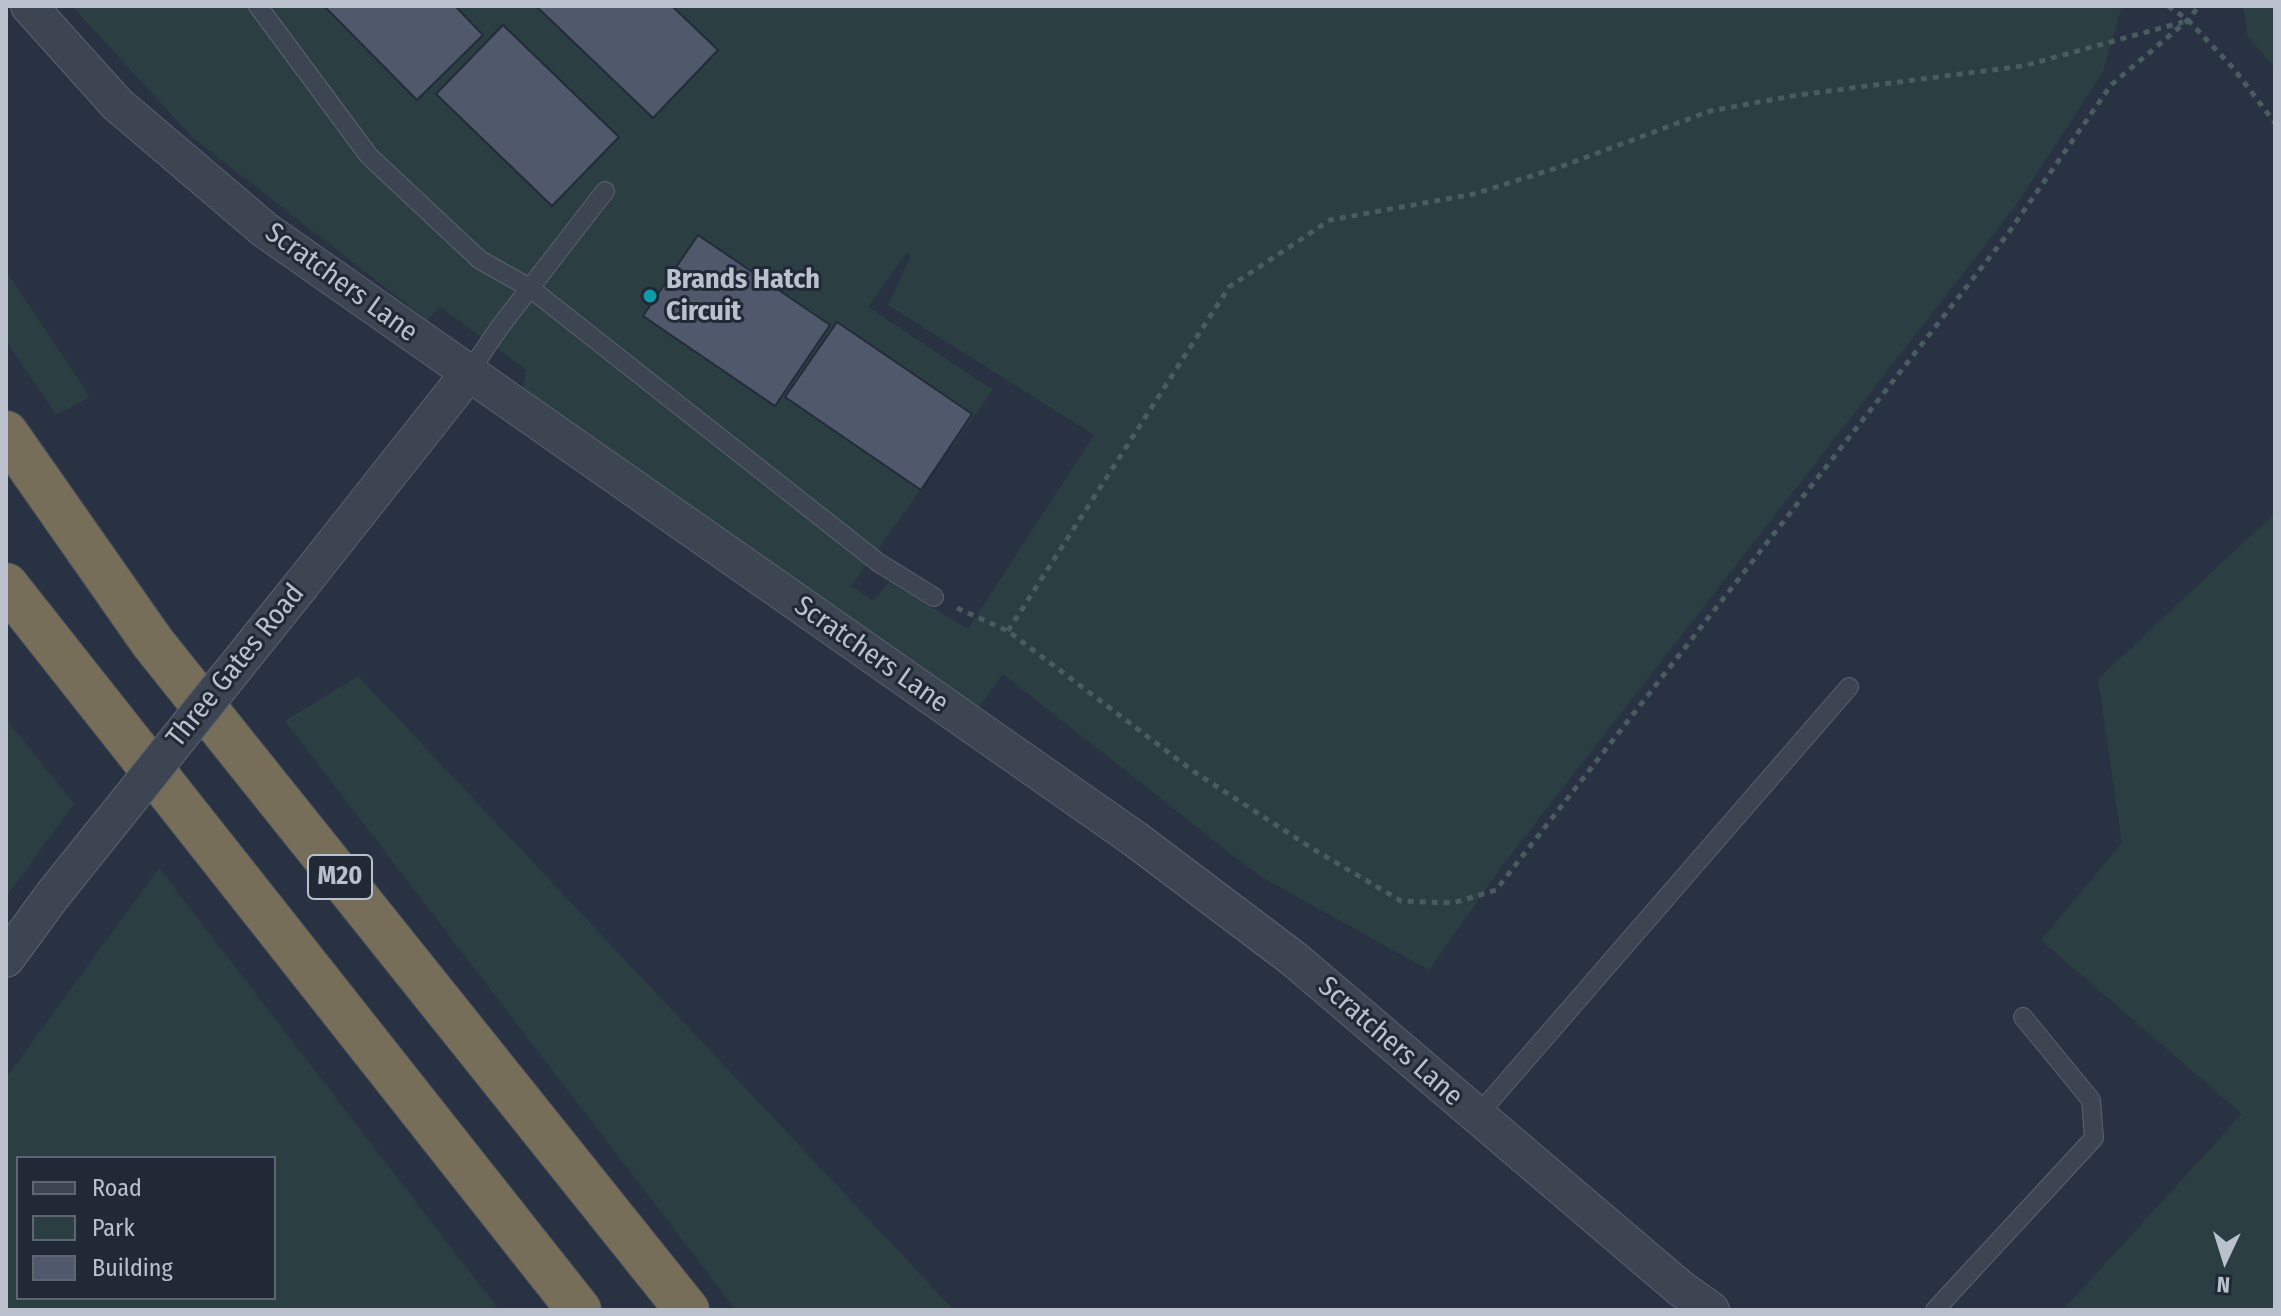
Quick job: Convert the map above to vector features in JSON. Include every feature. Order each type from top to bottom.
[{"type":"highway","name":"M20","points":[[6,433],[153,643],[687,1310]]},
{"type":"highway","name":"M20","points":[[6,585],[579,1310]]},
{"type":"street","name":"Scratchers Lane","points":[[29,6],[117,104],[265,230],[1135,839],[1294,959],[1680,1288],[1711,1310]]},
{"type":"street","name":"Three Gates Road","points":[[6,959],[52,896],[468,374]]},
{"type":"lane","points":[[258,6],[369,156],[480,260],[530,288],[879,563],[934,597]]},
{"type":"lane","points":[[468,374],[499,328],[605,191]]},
{"type":"lane","points":[[1477,1116],[1849,687]]},
{"type":"lane","points":[[1935,1310],[2094,1138],[2091,1100],[2023,1017]]},
{"type":"path","points":[[2168,6],[2188,20],[2234,69],[2275,123]]},
{"type":"path","points":[[934,597],[1008,631],[1193,771],[1313,849],[1401,901],[1453,903],[1496,890],[2007,235],[2111,85],[2188,20],[2199,6]]},
{"type":"path","points":[[1008,631],[1229,287],[1330,220],[1474,194],[1560,167],[1710,111],[1798,95],[2023,66],[2188,20]]},
{"type":"green space","points":[[72,6],[2118,6],[2121,10],[2102,74],[2014,208],[1505,862],[1429,970],[1258,875],[1003,674],[973,715],[543,409],[523,386],[527,370],[440,307],[427,320],[193,138]],"holes":[[[907,252],[911,256],[888,305],[1094,435],[968,629],[889,582],[873,601],[851,586],[993,390],[868,307]]]},
{"type":"green space","points":[[2243,6],[2275,6],[2275,67],[2248,37]]},
{"type":"green space","points":[[6,271],[90,397],[56,415],[6,341]]},
{"type":"green space","points":[[2275,513],[2275,1310],[2063,1310],[2242,1114],[2041,940],[2122,843],[2098,679]]},
{"type":"green space","points":[[358,676],[954,1310],[736,1310],[285,721]]},
{"type":"green space","points":[[6,719],[74,804],[6,897]]},
{"type":"green space","points":[[159,868],[499,1310],[6,1310],[6,1078]]},
{"type":"building","points":[[324,6],[455,6],[483,35],[417,100]]},
{"type":"building","points":[[536,6],[672,6],[718,50],[653,118]]},
{"type":"building","points":[[503,25],[619,137],[552,206],[436,94]]},
{"type":"building","points":[[698,235],[830,325],[775,406],[643,316]]},
{"type":"building","points":[[837,322],[972,414],[921,490],[785,397]]},
{"type":"place","name":"Brands Hatch Circuit","points":[[650,296]]}]
